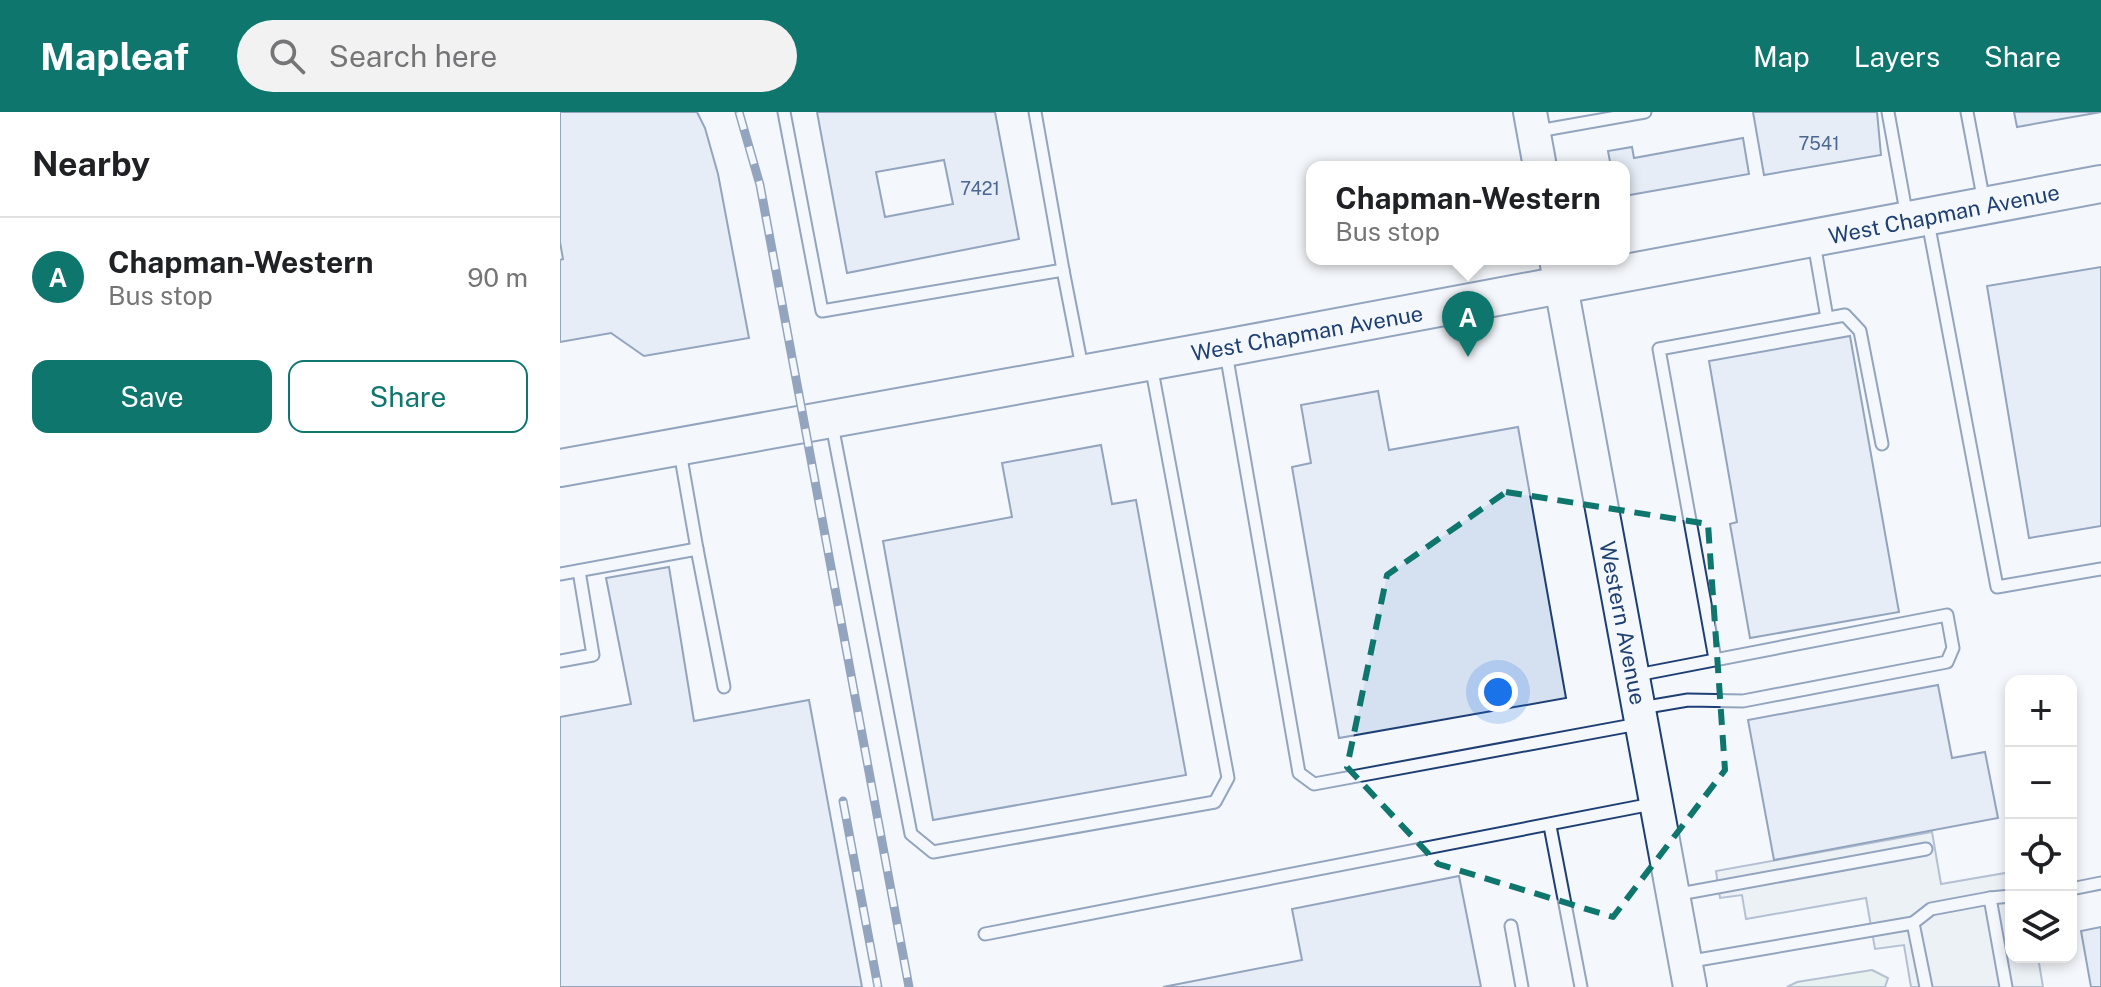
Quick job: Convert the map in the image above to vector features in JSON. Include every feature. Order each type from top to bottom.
[{"type":"main road","name":"West Chapman Avenue","points":[[1630,263],[1814,239],[2101,184]]},
{"type":"main road","name":"West Chapman Avenue","points":[[560,468],[1225,348],[1558,273],[1618,265]]},
{"type":"street","points":[[1532,122],[1539,161]]},
{"type":"street","name":"Western Avenue","points":[[1558,273],[1688,974]]},
{"type":"lane","points":[[784,112],[822,311],[1063,270]]},
{"type":"lane","points":[[1035,112],[1084,374]]},
{"type":"lane","points":[[1532,122],[1645,112]]},
{"type":"lane","points":[[1888,112],[1918,220],[1997,587],[2101,569]]},
{"type":"lane","points":[[1967,112],[1985,207]]},
{"type":"lane","points":[[1814,239],[1827,318]]},
{"type":"lane","points":[[1715,659],[1659,349],[1845,315],[1860,331],[1882,444]]},
{"type":"lane","points":[[1225,348],[1299,773],[1314,784],[1640,716],[1688,700],[1743,701],[1947,662],[1953,648],[1947,615],[1632,676]]},
{"type":"lane","points":[[831,420],[911,834],[933,852],[1215,802],[1228,778],[1151,362]]},
{"type":"lane","points":[[679,447],[724,687]]},
{"type":"lane","points":[[560,574],[697,549]]},
{"type":"lane","points":[[560,661],[593,655],[579,571]]},
{"type":"lane","points":[[985,934],[1656,803]]},
{"type":"lane","points":[[1550,826],[1581,987]]},
{"type":"lane","points":[[1673,895],[1926,849]]},
{"type":"lane","points":[[2077,888],[2101,883]]},
{"type":"lane","points":[[1688,974],[1913,923],[1931,909],[2005,897]]},
{"type":"lane","points":[[1990,898],[2006,987]]},
{"type":"lane","points":[[1913,923],[1926,987]]},
{"type":"lane","points":[[1511,926],[1522,987]]},
{"type":"highlighted area","points":[[1506,492],[1708,524],[1725,770],[1613,917],[1438,864],[1347,767],[1387,575]]},
{"type":"shaded area","points":[[1932,832],[1941,884],[2005,873],[2005,963],[2039,963],[2043,987],[1911,987],[1904,945],[1875,949],[1866,898],[1746,919],[1742,895],[1720,898],[1716,871]]},
{"type":"shaded area","points":[[1872,970],[1888,978],[1885,987],[1787,987],[1797,982]]},
{"type":"building","points":[[560,112],[697,112],[705,128],[718,174],[749,338],[644,356],[611,333],[560,342],[560,260],[563,259],[560,242]]},
{"type":"building","points":[[817,112],[995,112],[1019,239],[847,273]],"holes":[[[944,160],[953,204],[885,217],[876,172]]]},
{"type":"building","points":[[1753,112],[1877,112],[1881,155],[1764,175]]},
{"type":"building","points":[[2014,112],[2101,112],[2017,127]]},
{"type":"building","points":[[1743,138],[1749,174],[1630,195],[1630,161],[1610,161],[1608,151],[1632,147],[1634,158]]},
{"type":"building","points":[[2101,267],[2101,526],[2029,538],[1987,286]]},
{"type":"building","points":[[1850,336],[1899,612],[1750,638],[1730,524],[1737,522],[1709,361]]},
{"type":"building","points":[[1378,391],[1389,450],[1518,427],[1566,698],[1339,738],[1292,467],[1311,463],[1301,405]]},
{"type":"building","points":[[1101,445],[1112,504],[1136,500],[1186,775],[933,820],[883,541],[1012,517],[1002,463]]},
{"type":"building","points":[[669,567],[694,721],[809,700],[862,987],[560,987],[560,717],[631,704],[606,578]]},
{"type":"building","points":[[1938,685],[1952,758],[1985,752],[1998,818],[1774,860],[1748,720]]},
{"type":"building","points":[[1459,876],[1481,987],[1163,987],[1302,960],[1292,909]]},
{"type":"building","points":[[2101,927],[2101,987],[2091,987],[2081,931]]},
{"type":"railway","points":[[739,112],[760,185],[909,987]]},
{"type":"railway","points":[[843,801],[878,987]]},
{"type":"place","name":"Chapman-Western","points":[[1468,357]]}]
